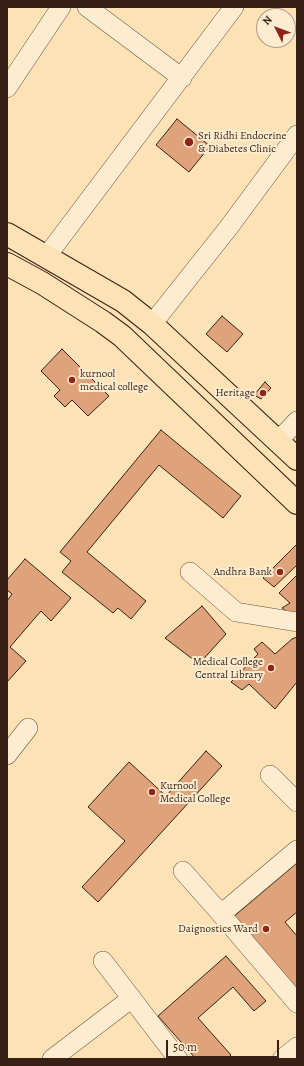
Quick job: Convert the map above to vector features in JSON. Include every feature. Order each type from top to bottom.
[{"type":"main road","points":[[7,234],[122,301],[152,324],[297,459]]},
{"type":"main road","points":[[33,278],[46,257]]},
{"type":"main road","points":[[7,264],[33,278],[103,322],[122,336],[297,503]]},
{"type":"street","points":[[7,88],[61,7]]},
{"type":"street","points":[[87,7],[182,78]]},
{"type":"street","points":[[46,257],[234,7]]},
{"type":"street","points":[[152,324],[229,227],[297,135]]},
{"type":"street","points":[[278,441],[297,421]]},
{"type":"street","points":[[190,572],[236,612],[297,622]]},
{"type":"street","points":[[7,755],[28,728]]},
{"type":"street","points":[[270,775],[297,802]]},
{"type":"street","points":[[221,914],[297,850]]},
{"type":"street","points":[[183,872],[297,1003]]},
{"type":"street","points":[[103,961],[178,1059]]},
{"type":"street","points":[[52,1059],[132,998]]},
{"type":"street","points":[[282,1059],[297,1047]]},
{"type":"building","points":[[177,119],[210,146],[189,172],[156,145]]},
{"type":"building","points":[[222,316],[243,334],[227,352],[206,334]]},
{"type":"building","name":"kurnool medical college","points":[[62,349],[109,396],[88,416],[72,400],[65,407],[54,396],[60,390],[41,371]]},
{"type":"building","points":[[265,382],[271,388],[261,399],[254,395]]},
{"type":"building","points":[[161,430],[241,496],[223,518],[159,465],[87,552],[146,601],[131,619],[118,608],[113,613],[62,572],[71,561],[60,552]]},
{"type":"building","name":"Andhra Bank","points":[[297,544],[297,565],[274,587],[263,578]]},
{"type":"building","points":[[25,559],[71,598],[51,621],[41,611],[10,647],[26,661],[7,682],[7,601],[12,594],[7,590],[7,580]]},
{"type":"building","points":[[297,575],[297,615],[295,618],[282,608],[290,603],[279,593]]},
{"type":"building","points":[[202,606],[226,634],[199,664],[165,638]]},
{"type":"building","name":"Medical College Central Library","points":[[297,637],[297,682],[275,709],[249,684],[242,690],[231,682],[258,654],[254,649],[262,642],[275,654],[292,639]]},
{"type":"building","points":[[206,751],[222,766],[98,902],[82,887],[125,841],[88,807],[129,762],[166,796]]},
{"type":"building","name":"Daignostics Ward","points":[[297,863],[297,912],[285,922],[297,936],[297,995],[232,918]]},
{"type":"building","points":[[226,956],[266,1001],[254,1011],[233,987],[198,1018],[231,1055],[227,1059],[196,1059],[158,1016]]},
{"type":"place","name":"Sri Ridhi Endocrine & Diabetes Clinic","points":[[189,142]]},
{"type":"place","name":"kurnool medical college","points":[[72,380]]},
{"type":"place","name":"Heritage","points":[[263,393]]},
{"type":"place","name":"Andhra Bank","points":[[280,572]]},
{"type":"place","name":"Medical College Central Library","points":[[271,668]]},
{"type":"place","name":"Kurnool Medical College","points":[[152,792]]},
{"type":"place","name":"Daignostics Ward","points":[[266,929]]}]
